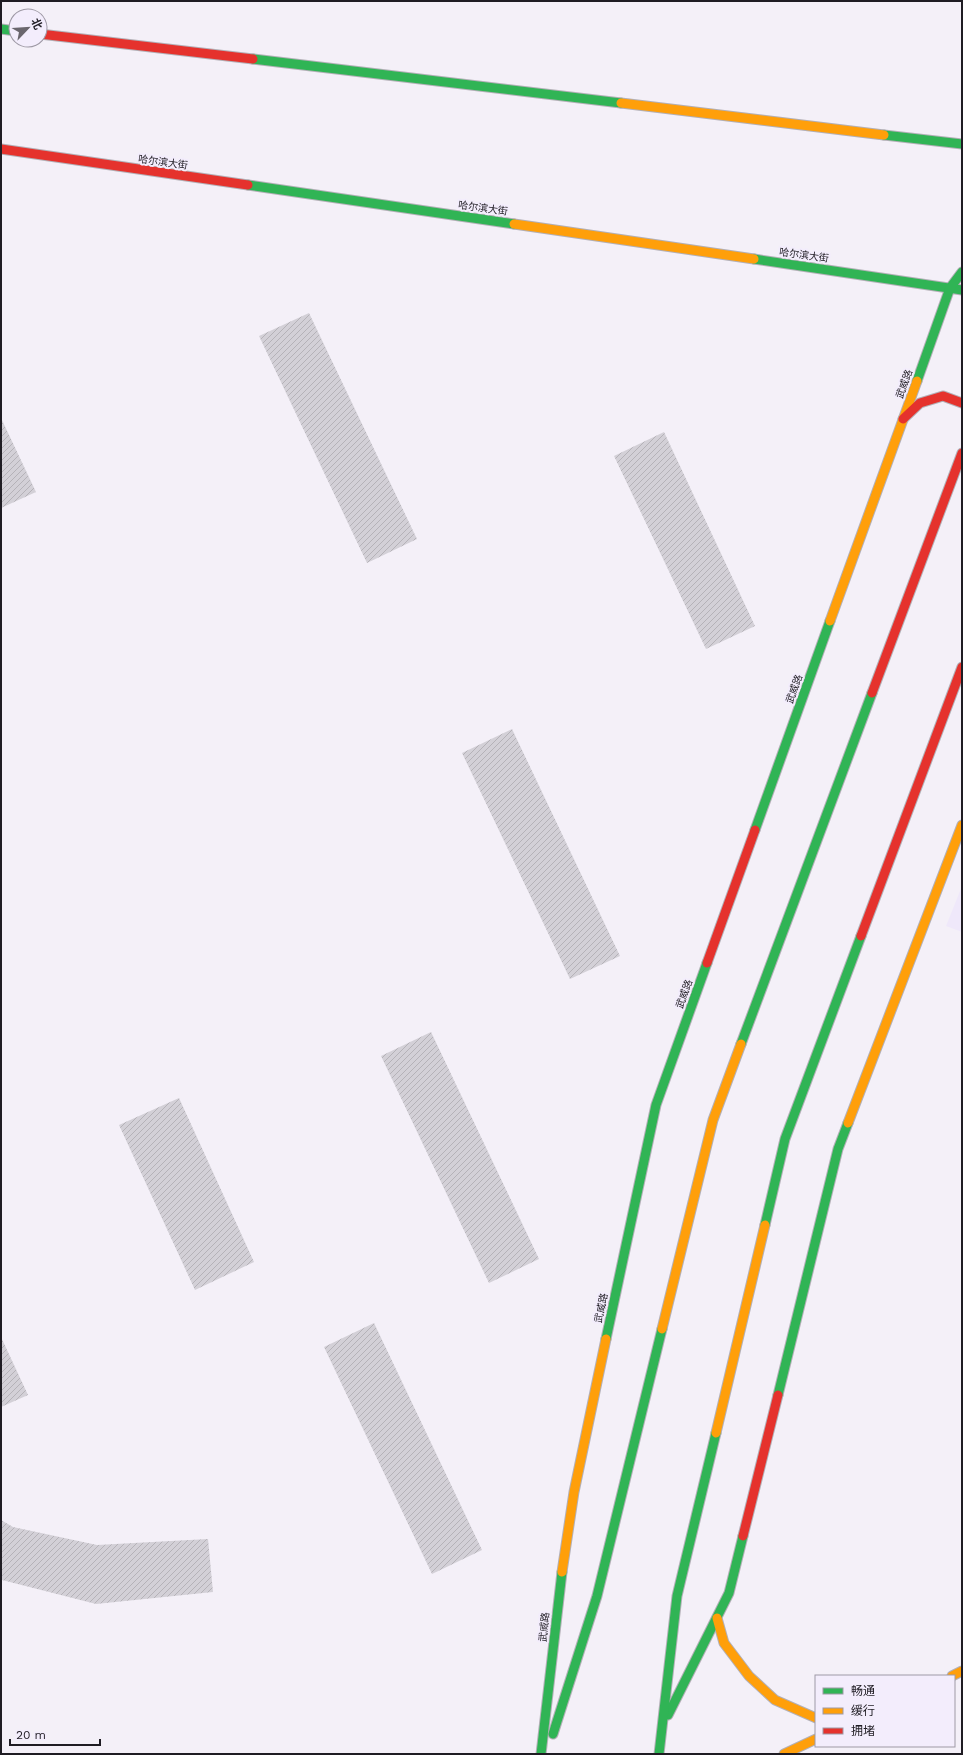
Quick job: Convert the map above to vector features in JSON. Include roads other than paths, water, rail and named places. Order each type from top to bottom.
[{"type":"main road","points":[[48,35],[962,144]]},
{"type":"main road","name":"哈尔滨大街","points":[[1,149],[962,290]]},
{"type":"main road","name":"武威路","points":[[541,1754],[558,1597],[574,1492],[656,1105],[950,288],[962,272]]},
{"type":"main road","points":[[903,420],[920,403],[943,396],[962,403]]},
{"type":"main road","points":[[546,1754],[597,1596],[713,1120],[962,453]]},
{"type":"main road","points":[[659,1754],[677,1596],[785,1139],[962,667]]},
{"type":"main road","points":[[661,1728],[729,1593],[838,1149],[962,825]]},
{"type":"main road","points":[[717,1618],[724,1643],[748,1676],[775,1700],[815,1718]]},
{"type":"main road","points":[[784,1754],[815,1739]]}]
